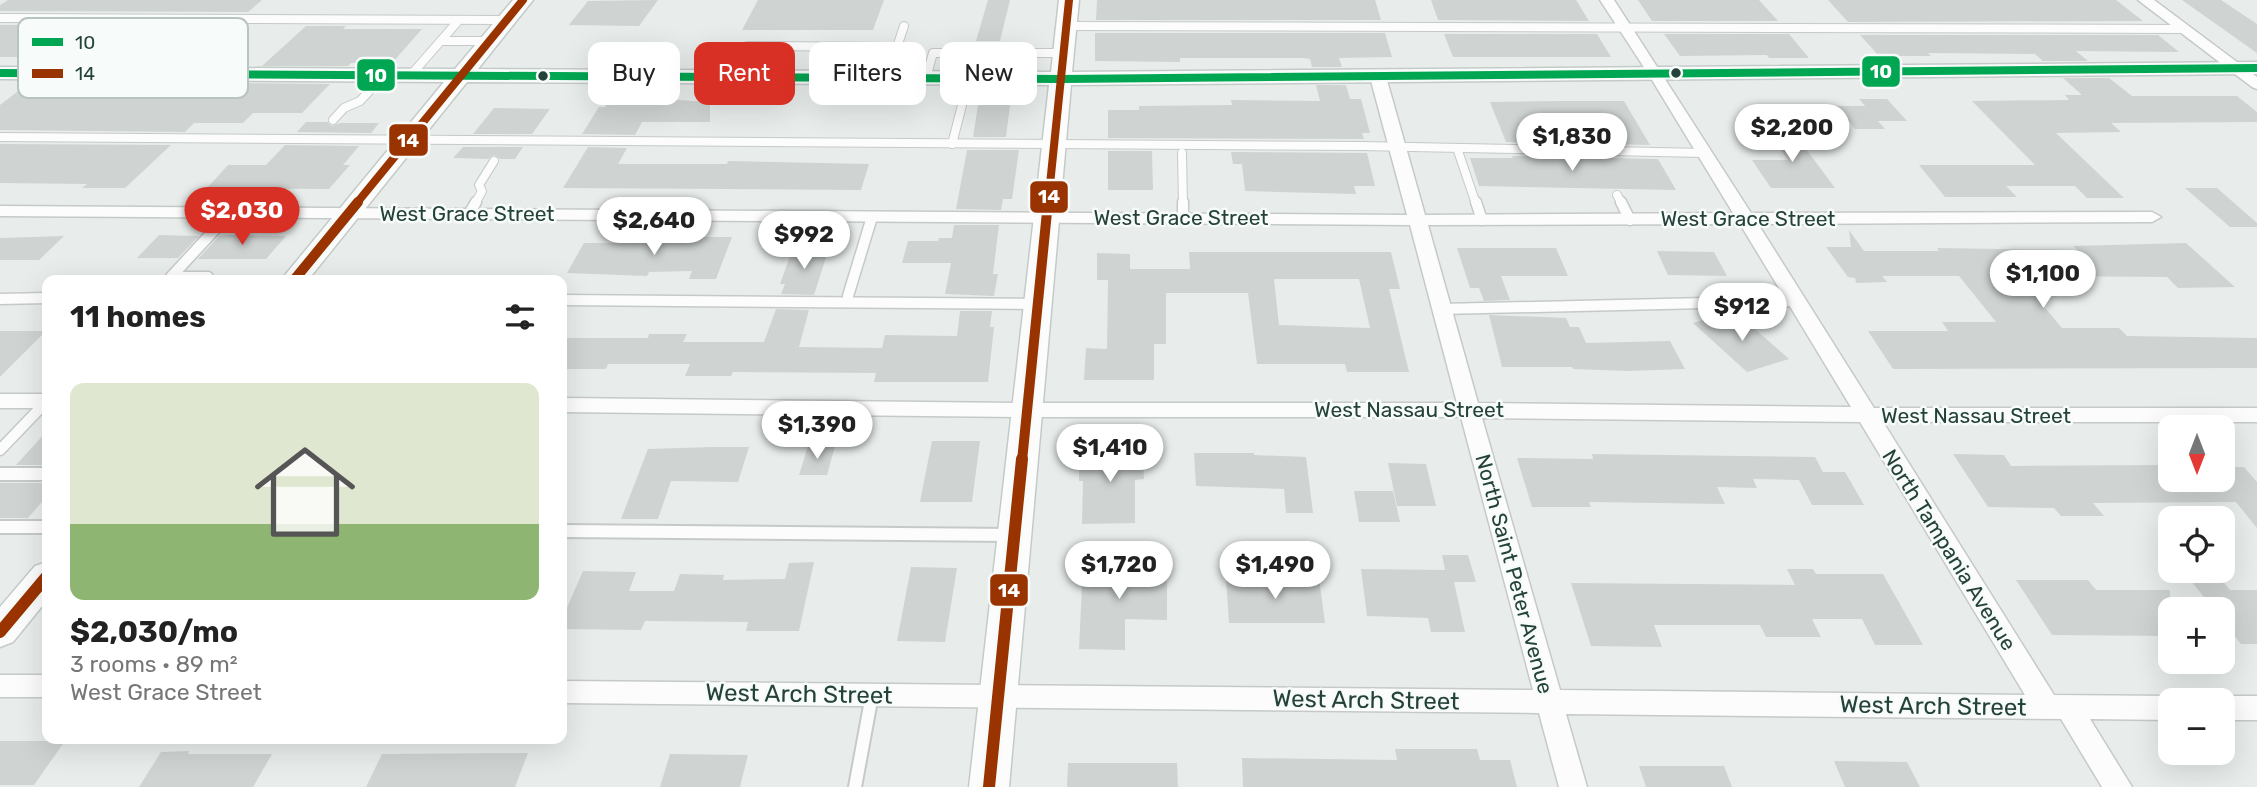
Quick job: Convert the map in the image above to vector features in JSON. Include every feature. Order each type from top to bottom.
[{"type":"street","points":[[298,275],[523,0]]},
{"type":"street","points":[[989,787],[1069,0]]},
{"type":"street","name":"North Tampania Avenue","points":[[1607,0],[1657,75],[1866,415],[2057,707],[2118,787]]},
{"type":"street","points":[[2146,0],[2184,29],[2246,68],[2257,84]]},
{"type":"street","points":[[1037,72],[1064,66],[1378,76],[2246,68]]},
{"type":"street","points":[[0,74],[18,74]]},
{"type":"street","points":[[248,75],[694,77]]},
{"type":"street","name":"North Saint Peter Avenue","points":[[1378,76],[1573,787]]},
{"type":"street","points":[[926,78],[940,78]]},
{"type":"street","name":"West Grace Street","points":[[0,211],[1417,220],[2152,217]]},
{"type":"street","points":[[0,401],[42,401]]},
{"type":"street","name":"West Nassau Street","points":[[567,405],[1866,415],[2257,415]]},
{"type":"street","points":[[0,632],[42,582]]},
{"type":"street","points":[[0,686],[42,686]]},
{"type":"street","name":"West Arch Street","points":[[567,692],[2158,708]]},
{"type":"street","points":[[2235,708],[2257,708]]},
{"type":"lane","points":[[0,18],[18,18]]},
{"type":"lane","points":[[248,19],[506,20]]},
{"type":"lane","points":[[410,76],[459,20]]},
{"type":"lane","points":[[899,42],[904,26]]},
{"type":"lane","points":[[1067,26],[2184,29]]},
{"type":"lane","points":[[441,41],[490,41]]},
{"type":"lane","points":[[926,78],[933,53],[940,53]]},
{"type":"lane","points":[[1037,60],[1064,66]]},
{"type":"lane","points":[[333,120],[344,108],[360,101],[383,76]]},
{"type":"lane","points":[[953,144],[962,105]]},
{"type":"lane","points":[[0,137],[410,138],[1705,152]]},
{"type":"lane","points":[[1457,148],[1482,220]]},
{"type":"lane","points":[[1182,153],[1183,218]]},
{"type":"lane","points":[[469,214],[482,191],[479,184],[494,161]]},
{"type":"lane","points":[[1617,195],[1630,219]]},
{"type":"lane","points":[[173,275],[231,212]]},
{"type":"lane","points":[[848,296],[872,217]]},
{"type":"lane","points":[[0,299],[42,298]]},
{"type":"lane","points":[[567,300],[1039,304]]},
{"type":"lane","points":[[1441,309],[1796,301]]},
{"type":"lane","points":[[0,450],[42,406]]},
{"type":"lane","points":[[0,474],[42,474]]},
{"type":"lane","points":[[0,527],[42,527]]},
{"type":"lane","points":[[567,531],[1014,535]]},
{"type":"lane","points":[[855,787],[872,695]]},
{"type":"building","points":[[8,0],[262,0],[248,12],[0,11],[0,5]]},
{"type":"building","points":[[658,0],[639,26],[569,25],[588,1]]},
{"type":"building","points":[[758,0],[884,0],[873,30],[742,30]]},
{"type":"building","points":[[988,0],[1010,0],[1000,41],[976,41]]},
{"type":"building","points":[[1097,0],[1375,0],[1381,20],[1096,20]]},
{"type":"building","points":[[1431,0],[1576,0],[1589,21],[1438,20]]},
{"type":"building","points":[[1638,0],[1759,0],[1778,21],[1652,21]]},
{"type":"building","points":[[1828,0],[2116,0],[2143,21],[1848,22]]},
{"type":"building","points":[[2182,0],[2221,0],[2257,24],[2257,53]]},
{"type":"building","points":[[0,25],[18,25],[18,57],[0,57]]},
{"type":"building","points":[[306,26],[422,29],[392,63],[262,66]]},
{"type":"building","points":[[1095,33],[1385,33],[1392,57],[1339,58],[1342,67],[1312,67],[1310,59],[1303,58],[1180,58],[1180,62],[1095,61]]},
{"type":"building","points":[[1444,34],[1597,34],[1611,57],[1453,57]]},
{"type":"building","points":[[1664,34],[1789,34],[1809,58],[1769,58],[1767,55],[1680,56]]},
{"type":"building","points":[[1860,35],[2158,35],[2179,52],[2076,51],[2088,61],[2043,61],[2035,54],[1928,53],[1931,56],[1879,56]]},
{"type":"building","points":[[2063,78],[2109,78],[2132,96],[2237,96],[2257,112],[2257,122],[2111,123],[2121,132],[2056,133],[2124,198],[2087,198],[2075,186],[2006,186],[2017,197],[1945,197],[1919,165],[2035,165],[1972,101],[2069,100],[2065,95],[2082,95]]},
{"type":"building","points":[[248,83],[330,84],[302,113],[253,113],[243,123],[194,123],[185,132],[0,130],[0,105],[18,91],[18,98],[248,98]]},
{"type":"building","points":[[1316,85],[1346,85],[1350,99],[1361,99],[1370,133],[1362,133],[1364,139],[1108,138],[1108,110],[1139,110],[1139,106],[1232,105],[1231,100],[1320,101]]},
{"type":"building","points":[[1859,99],[1887,99],[1907,121],[1878,121],[1885,129],[1855,129],[1837,106],[1865,106],[1872,114]]},
{"type":"building","points":[[680,100],[694,101],[694,105],[710,105],[710,122],[642,122],[635,135],[582,134],[599,107],[680,105]]},
{"type":"building","points":[[1624,101],[1650,145],[1506,142],[1490,102]]},
{"type":"building","points":[[978,105],[1010,105],[1006,137],[973,137]]},
{"type":"building","points":[[494,108],[550,109],[532,134],[473,134]]},
{"type":"building","points":[[306,122],[327,122],[332,126],[340,123],[379,123],[371,133],[297,132]]},
{"type":"building","points":[[1764,126],[1789,126],[1835,188],[1771,188],[1752,160],[1788,160]]},
{"type":"building","points":[[0,144],[171,145],[125,188],[82,188],[87,184],[0,183]]},
{"type":"building","points":[[285,145],[359,146],[343,165],[350,165],[329,189],[207,188],[228,165],[266,165]]},
{"type":"building","points":[[463,147],[523,147],[515,159],[500,159],[494,155],[488,159],[453,158]]},
{"type":"building","points":[[588,147],[627,148],[618,164],[727,164],[728,161],[869,164],[861,190],[563,188]]},
{"type":"building","points":[[967,150],[1019,150],[1012,199],[1003,199],[1001,210],[956,209]]},
{"type":"building","points":[[1108,151],[1152,151],[1153,190],[1108,190]]},
{"type":"building","points":[[1231,152],[1367,153],[1375,186],[1354,186],[1356,194],[1245,191],[1242,164],[1233,164]]},
{"type":"building","points":[[1512,156],[1658,159],[1676,190],[1479,186],[1470,158],[1513,158]]},
{"type":"building","points":[[2185,188],[2217,188],[2257,223],[2257,227],[2230,227]]},
{"type":"building","points":[[954,225],[999,225],[993,274],[998,274],[994,296],[945,294],[951,263],[902,263],[908,241],[952,238]]},
{"type":"building","points":[[1849,230],[1864,251],[1939,251],[1937,248],[2077,250],[2073,246],[2186,243],[2235,287],[2178,288],[2167,277],[2018,276],[2062,328],[2119,328],[2127,336],[2257,338],[2257,368],[1893,369],[1868,331],[1948,331],[1942,322],[1996,322],[1959,276],[1882,276],[1887,282],[1856,283],[1855,278],[1848,277],[1826,247],[1851,247]]},
{"type":"building","points":[[159,235],[199,236],[178,258],[137,258]]},
{"type":"building","points":[[640,235],[732,237],[716,279],[689,279],[692,271],[649,272],[647,276],[567,273],[584,243],[636,243]]},
{"type":"building","points":[[64,236],[39,260],[0,260],[0,238]]},
{"type":"building","points":[[219,236],[286,236],[266,259],[198,259]]},
{"type":"building","points":[[793,248],[829,248],[814,295],[781,294],[785,284],[780,284]]},
{"type":"building","points":[[1457,248],[1556,248],[1568,276],[1501,276],[1510,300],[1484,301],[1479,288],[1470,288]]},
{"type":"building","points":[[1657,251],[1714,252],[1727,276],[1668,275]]},
{"type":"building","points":[[1189,252],[1391,252],[1400,289],[1389,289],[1409,372],[1347,372],[1345,364],[1257,364],[1248,293],[1166,293],[1166,344],[1154,344],[1154,380],[1084,380],[1086,348],[1107,349],[1108,280],[1097,280],[1097,253],[1130,254],[1130,269],[1190,269]],"holes":[[[1274,279],[1359,279],[1370,328],[1279,325]]]},
{"type":"building","points":[[776,309],[809,310],[799,347],[882,348],[885,335],[957,336],[960,311],[992,311],[990,327],[994,327],[988,382],[874,382],[876,373],[733,372],[731,376],[685,376],[690,364],[608,364],[606,369],[567,369],[567,338],[648,338],[649,334],[687,334],[683,342],[764,342]]},
{"type":"building","points":[[1489,315],[1566,318],[1570,327],[1579,327],[1586,343],[1670,341],[1685,369],[1628,371],[1572,367],[1502,367]]},
{"type":"building","points":[[1721,315],[1734,327],[1748,323],[1789,359],[1747,372],[1693,323]]},
{"type":"building","points":[[0,331],[42,331],[42,335],[0,377]]},
{"type":"building","points":[[42,436],[42,465],[16,465]]},
{"type":"building","points":[[932,441],[980,441],[972,502],[920,502]]},
{"type":"building","points":[[808,446],[835,446],[827,475],[799,475]]},
{"type":"building","points":[[749,447],[738,482],[671,481],[658,519],[621,519],[648,449]]},
{"type":"building","points":[[1142,448],[1144,479],[1135,480],[1135,523],[1082,524],[1083,481],[1079,481],[1079,450]]},
{"type":"building","points":[[1194,453],[1254,453],[1306,457],[1313,513],[1286,513],[1284,489],[1196,486]]},
{"type":"building","points":[[1592,454],[1815,457],[1823,472],[1845,472],[1864,505],[1812,505],[1799,480],[1753,479],[1757,488],[1717,487],[1725,504],[1589,502],[1591,507],[1532,507],[1517,458],[1593,459]]},
{"type":"building","points":[[1953,454],[2004,455],[2011,466],[2158,465],[2158,492],[2235,492],[2235,467],[2244,467],[2257,482],[2257,528],[2236,502],[2093,503],[2104,516],[2061,516],[2054,508],[1988,507]]},
{"type":"building","points":[[1388,463],[1426,464],[1436,506],[1397,506]]},
{"type":"building","points":[[0,483],[42,483],[42,502],[28,518],[0,518]]},
{"type":"building","points":[[1354,491],[1393,491],[1400,522],[1359,522]]},
{"type":"building","points":[[1442,555],[1468,555],[1476,582],[1454,582],[1465,632],[1431,632],[1428,618],[1367,616],[1361,569],[1445,570]]},
{"type":"building","points":[[814,562],[799,631],[746,631],[748,622],[645,621],[641,630],[567,629],[567,608],[583,571],[636,572],[629,591],[674,591],[680,574],[724,575],[723,580],[785,579],[789,563]]},
{"type":"building","points":[[1083,564],[1167,564],[1167,620],[1125,619],[1125,650],[1079,649]]},
{"type":"building","points":[[911,567],[957,568],[945,642],[897,641]]},
{"type":"building","points":[[1787,569],[1813,569],[1816,574],[1883,574],[1923,645],[1875,645],[1862,619],[1812,619],[1821,637],[1766,637],[1760,625],[1654,625],[1662,647],[1591,646],[1571,583],[1795,585]]},
{"type":"building","points":[[1226,578],[1319,578],[1325,623],[1229,623]]},
{"type":"building","points":[[2016,580],[2088,580],[2096,590],[2170,590],[2170,597],[2158,597],[2158,636],[2052,635]]},
{"type":"building","points":[[2193,583],[2224,583],[2230,590],[2257,590],[2257,644],[2241,644],[2235,636],[2235,597],[2204,597]]},
{"type":"building","points":[[0,741],[63,744],[34,785],[0,785]]},
{"type":"building","points":[[1395,749],[1477,749],[1480,760],[1510,760],[1517,787],[1243,787],[1242,758],[1397,760]]},
{"type":"building","points":[[189,751],[188,754],[272,754],[253,787],[139,787],[161,752]]},
{"type":"building","points":[[528,753],[515,787],[366,787],[382,754]]},
{"type":"building","points":[[670,754],[748,755],[740,787],[660,787]]},
{"type":"building","points":[[1834,761],[1907,762],[1920,787],[1845,787]]},
{"type":"building","points":[[1068,763],[1177,763],[1178,787],[1067,787]]},
{"type":"building","points":[[1639,766],[1724,766],[1732,787],[1646,787]]},
{"type":"transit line","name":"14","points":[[298,275],[523,0]]},
{"type":"transit line","name":"14","points":[[989,787],[1069,0]]},
{"type":"transit line","name":"10","points":[[248,74],[1062,79],[2257,68]]},
{"type":"transit line","name":"10","points":[[0,73],[18,73]]},
{"type":"transit line","name":"14","points":[[0,632],[42,582]]}]
